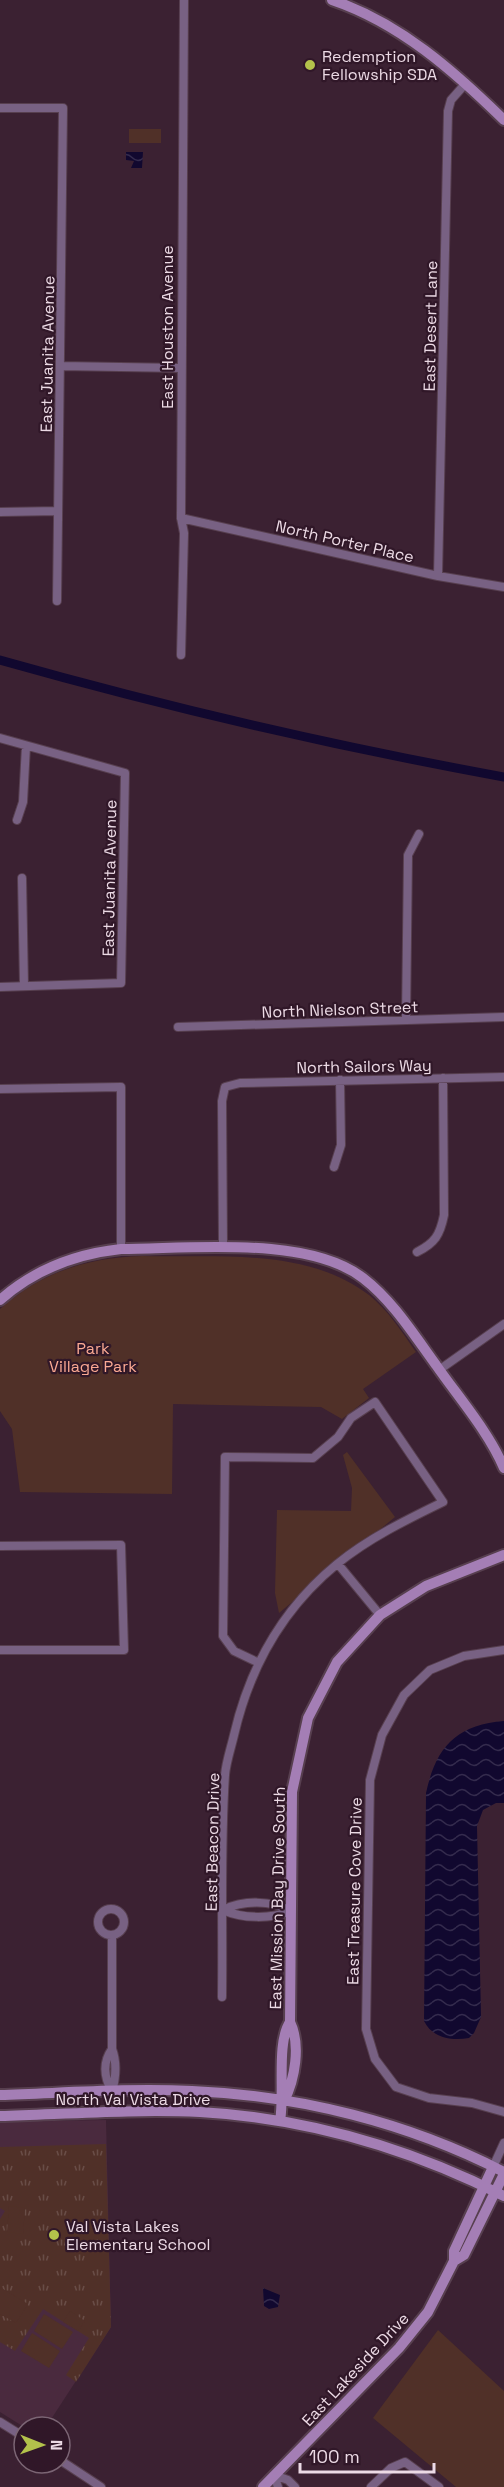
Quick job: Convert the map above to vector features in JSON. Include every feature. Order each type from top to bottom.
[{"type":"street","name":"East Houston Avenue","points":[[181,654],[184,533],[181,518],[180,368],[184,0]]},
{"type":"street","points":[[332,0],[371,18],[426,49],[504,120]]},
{"type":"street","name":"East Desert Lane","points":[[438,576],[448,111],[451,100],[466,83]]},
{"type":"street","name":"East Juanita Avenue","points":[[0,108],[63,108],[57,601]]},
{"type":"street","points":[[60,366],[180,368]]},
{"type":"street","points":[[0,512],[58,511]]},
{"type":"street","name":"North Porter Place","points":[[181,518],[438,576],[504,587]]},
{"type":"street","points":[[0,738],[26,746],[23,802],[16,820]]},
{"type":"street","name":"East Juanita Avenue","points":[[24,986],[121,983],[125,773],[26,746]]},
{"type":"street","points":[[406,1020],[408,855],[419,834]]},
{"type":"street","points":[[0,987],[24,986],[22,878]]},
{"type":"street","name":"North Nielson Street","points":[[178,1028],[504,1017]]},
{"type":"street","name":"North Sailors Way","points":[[223,1248],[222,1101],[225,1087],[240,1083],[504,1077]]},
{"type":"street","points":[[417,1252],[433,1244],[441,1230],[444,1215],[443,1078]]},
{"type":"street","points":[[334,1167],[341,1144],[340,1080]]},
{"type":"street","points":[[0,1089],[121,1087],[121,1249]]},
{"type":"street","points":[[0,1300],[42,1270],[82,1256],[121,1249],[290,1250],[326,1259],[362,1277],[393,1306],[489,1441],[504,1468]]},
{"type":"street","points":[[439,1370],[502,1328]]},
{"type":"street","name":"East Beacon Drive","points":[[222,1997],[225,1773],[239,1713],[257,1662],[282,1622],[311,1588],[338,1564],[368,1542],[443,1502],[375,1402],[351,1418],[338,1437],[313,1458],[225,1458],[223,1636],[234,1651],[257,1662]]},
{"type":"street","points":[[0,1546],[121,1545],[124,1650],[0,1650]]},
{"type":"street","name":"East Mission Bay Drive South","points":[[280,2121],[284,2101],[283,2032],[290,2022],[292,1792],[308,1718],[337,1662],[380,1615],[426,1586],[504,1555]]},
{"type":"street","points":[[338,1564],[380,1615]]},
{"type":"street","name":"East Treasure Cove Drive","points":[[504,1650],[464,1656],[430,1670],[404,1695],[382,1735],[370,1780],[366,2029],[375,2059],[396,2087],[429,2098],[472,2103],[504,2112]]},
{"type":"street","points":[[223,1910],[236,1904],[278,1904],[291,1911]]},
{"type":"street","points":[[112,1935],[112,2049],[115,2057],[112,2092]]},
{"type":"street","name":"North Val Vista Drive","points":[[0,2095],[194,2091],[284,2101],[340,2112],[399,2129],[504,2173]]},
{"type":"street","name":"North Val Vista Drive","points":[[0,2116],[175,2111],[280,2121],[342,2134],[398,2151],[500,2194]]},
{"type":"street","points":[[493,2167],[504,2143]]},
{"type":"street","name":"East Lakeside Drive","points":[[262,2487],[411,2334],[435,2300],[454,2261],[454,2251],[493,2167]]},
{"type":"street","name":"East Lakeside Drive","points":[[454,2261],[464,2255],[500,2194],[504,2173]]},
{"type":"street","points":[[371,2487],[391,2468],[405,2462],[439,2487]]},
{"type":"street","points":[[72,2468],[101,2487]]},
{"type":"street","points":[[274,2475],[278,2487]]},
{"type":"street","points":[[274,2475],[288,2480],[295,2487]]},
{"type":"shaded area","name":"Val Vista Lakes Elementary School","points":[[106,2120],[111,2327],[54,2415],[12,2415],[12,2420],[0,2412],[0,2122]]},
{"type":"green space","points":[[129,129],[161,129],[161,143],[129,143]]},
{"type":"green space","name":"Park Village Park","points":[[142,1256],[260,1258],[318,1269],[344,1280],[369,1295],[389,1314],[416,1352],[363,1389],[369,1398],[342,1419],[321,1407],[173,1404],[172,1494],[20,1492],[12,1429],[0,1411],[0,1309],[32,1285],[66,1269],[102,1260]]},
{"type":"green space","points":[[347,1452],[395,1517],[279,1613],[275,1593],[277,1510],[351,1511],[352,1488],[343,1455]]},
{"type":"green space","name":"Val Vista Lakes Elementary School","points":[[106,2144],[111,2327],[76,2382],[66,2375],[89,2338],[43,2309],[15,2351],[0,2342],[0,2219],[5,2211],[0,2208],[0,2147]]},
{"type":"green space","points":[[9,2206],[25,2208],[23,2234],[7,2232]]},
{"type":"green space","points":[[0,2287],[28,2304],[16,2323],[0,2314]]},
{"type":"green space","points":[[70,2311],[85,2321],[78,2331],[63,2322]]},
{"type":"green space","points":[[44,2314],[73,2332],[62,2349],[34,2331]]},
{"type":"green space","points":[[438,2330],[504,2391],[504,2487],[456,2487],[373,2418]]},
{"type":"green space","points":[[32,2333],[60,2351],[49,2368],[21,2351]]},
{"type":"water","points":[[126,152],[143,152],[142,168],[131,168],[134,161],[126,160]]},
{"type":"water","points":[[504,1721],[504,1803],[496,1803],[483,1810],[477,1826],[481,2017],[474,2033],[469,2038],[443,2037],[432,2031],[424,2021],[426,1793],[436,1763],[442,1751],[451,1741],[473,1727]]},
{"type":"water","points":[[263,2288],[280,2295],[278,2307],[269,2309],[264,2306]]},
{"type":"waterway","points":[[0,660],[125,694],[250,724],[504,777]]},
{"type":"place","name":"Redemption Fellowship SDA","points":[[310,65]]},
{"type":"place","name":"Val Vista Lakes Elementary School","points":[[54,2235]]}]
